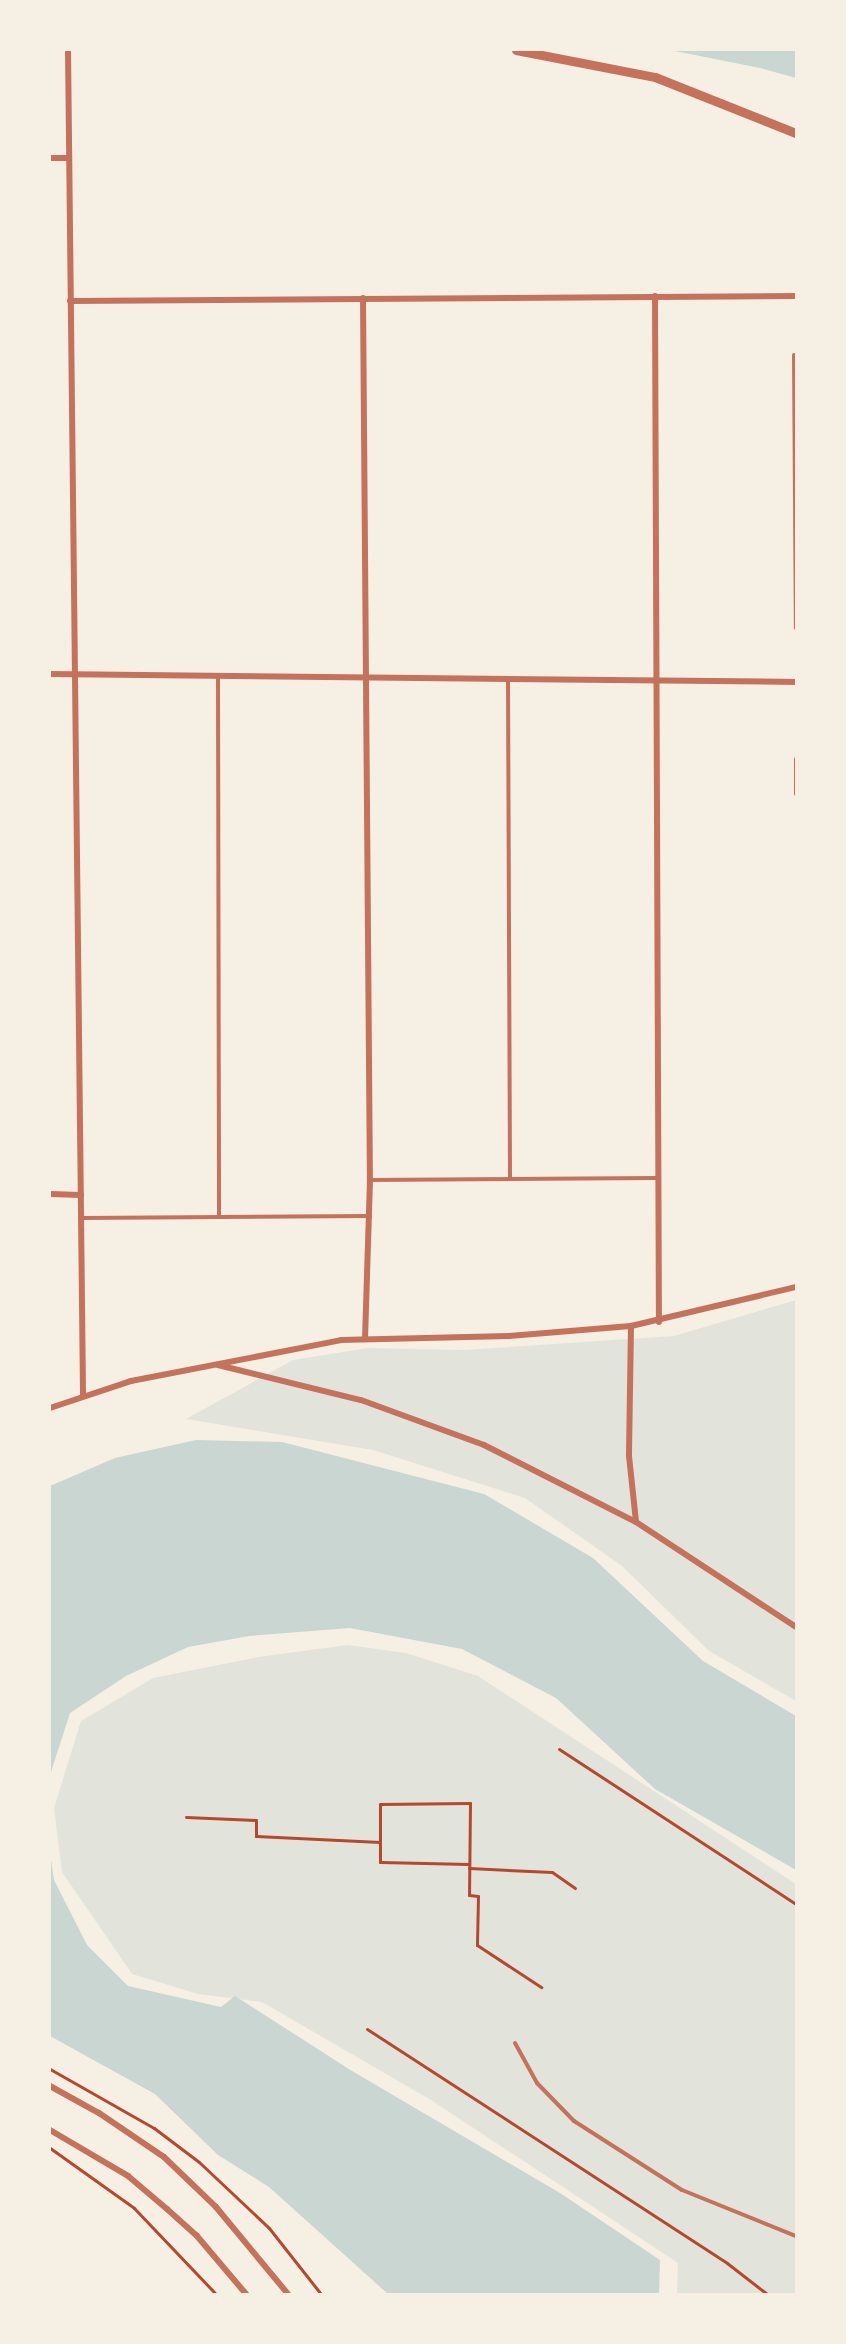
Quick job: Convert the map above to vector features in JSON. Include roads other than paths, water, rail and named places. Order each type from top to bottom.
[{"type":"street","points":[[68,50],[83,1395]]},
{"type":"street","points":[[516,50],[655,77],[796,133]]},
{"type":"street","points":[[50,158],[69,158]]},
{"type":"street","points":[[655,296],[654,680],[659,1322]]},
{"type":"street","points":[[70,301],[796,296]]},
{"type":"street","points":[[363,298],[370,1180],[365,1337]]},
{"type":"street","points":[[50,674],[796,682]]},
{"type":"street","points":[[50,1194],[81,1195]]},
{"type":"street","points":[[50,1408],[83,1395],[215,1364],[365,1337],[509,1336],[631,1326],[659,1322],[796,1287]]},
{"type":"street","points":[[631,1326],[629,1456],[636,1522]]},
{"type":"street","points":[[215,1364],[315,1386],[405,1414],[484,1445],[636,1522],[796,1627]]},
{"type":"street","points":[[50,2086],[99,2113],[164,2157],[216,2207],[288,2295]]},
{"type":"street","points":[[50,2130],[128,2176],[167,2208],[197,2236],[246,2295]]},
{"type":"lane","points":[[794,355],[796,628]]},
{"type":"lane","points":[[218,676],[219,1217]]},
{"type":"lane","points":[[508,679],[510,1179]]},
{"type":"lane","points":[[796,759],[796,794]]},
{"type":"lane","points":[[370,1180],[657,1178]]},
{"type":"lane","points":[[81,1218],[370,1216]]},
{"type":"lane","points":[[515,2043],[537,2083],[574,2121],[682,2190],[796,2236]]}]
